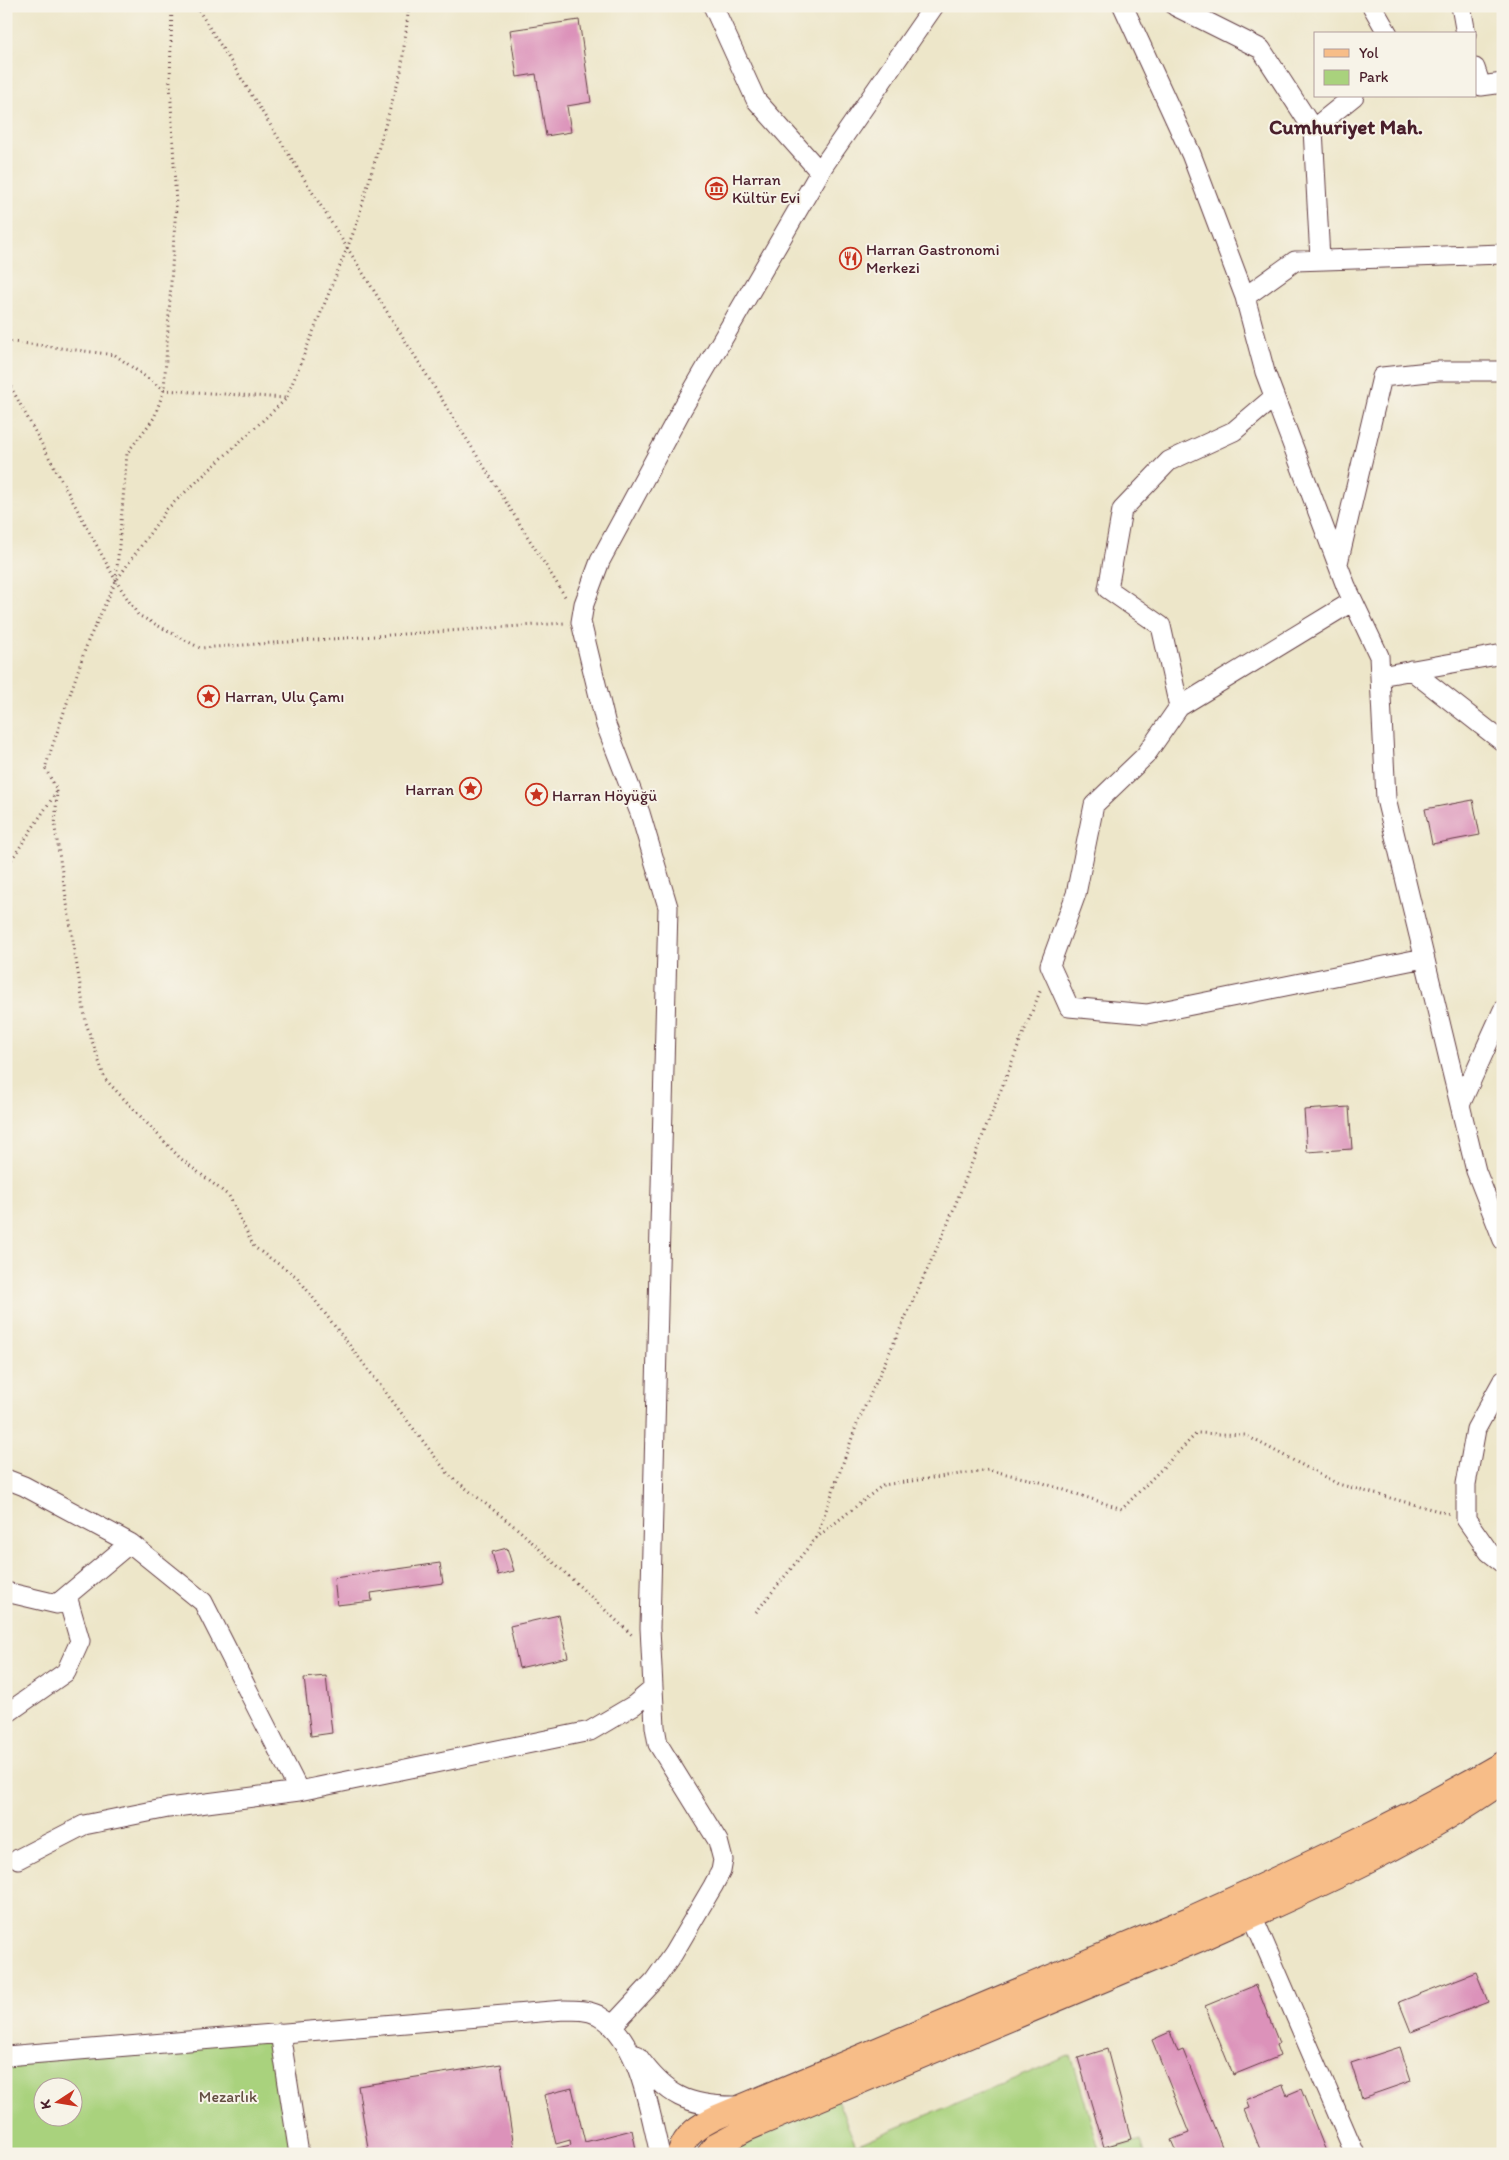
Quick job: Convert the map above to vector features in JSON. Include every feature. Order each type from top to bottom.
[{"type":"main road","points":[[679,2154],[691,2132],[702,2124],[1254,1890],[1343,1847],[1503,1763]]},
{"type":"main road","points":[[709,2154],[715,2146],[747,2129],[1252,1915],[1345,1872],[1430,1828],[1472,1803],[1503,1781]]},
{"type":"street","points":[[714,6],[756,100],[820,172]]},
{"type":"street","points":[[616,2030],[673,1954],[713,1886],[723,1860],[718,1841],[658,1744],[655,1727],[650,1628],[668,907],[640,814],[606,725],[581,622],[584,604],[600,561],[682,409],[820,172],[934,6]]},
{"type":"street","points":[[1123,6],[1190,154],[1245,297],[1265,372],[1274,397],[1353,601],[1378,656],[1386,799],[1476,1170],[1503,1240]]},
{"type":"street","points":[[1175,6],[1261,48],[1313,130],[1320,259]]},
{"type":"street","points":[[1372,6],[1387,32]]},
{"type":"street","points":[[1461,6],[1466,32]]},
{"type":"street","points":[[1476,71],[1481,86],[1503,84]]},
{"type":"street","points":[[1313,130],[1352,98]]},
{"type":"street","points":[[1245,297],[1295,260],[1503,254]]},
{"type":"street","points":[[1338,563],[1382,377],[1438,371],[1503,371]]},
{"type":"street","points":[[1179,707],[1161,626],[1108,588],[1122,510],[1169,461],[1234,431],[1274,397]]},
{"type":"street","points":[[1353,601],[1179,707],[1145,756],[1094,805],[1076,894],[1050,966],[1069,1007],[1147,1014],[1424,958]]},
{"type":"street","points":[[1380,676],[1503,654]]},
{"type":"street","points":[[1411,670],[1503,742]]},
{"type":"street","points":[[1460,1105],[1503,1010]]},
{"type":"street","points":[[1503,1380],[1476,1429],[1466,1484],[1466,1519],[1489,1552],[1503,1562]]},
{"type":"street","points":[[6,1479],[24,1486],[130,1543],[202,1602],[299,1791]]},
{"type":"street","points":[[6,1592],[57,1604],[130,1543]]},
{"type":"street","points":[[6,1714],[66,1672],[80,1641],[66,1596]]},
{"type":"street","points":[[18,1859],[84,1825],[168,1808],[299,1791],[590,1731],[634,1705],[653,1689]]},
{"type":"street","points":[[1252,1915],[1355,2154]]},
{"type":"street","points":[[6,2056],[564,2010],[586,2011],[598,2015],[616,2030],[647,2069],[674,2094],[692,2102],[712,2106],[744,2105]]},
{"type":"street","points":[[616,2030],[631,2053],[641,2081],[660,2154]]},
{"type":"street","points":[[280,2033],[299,2154]]},
{"type":"path","points":[[116,581],[127,453],[154,418],[164,390],[176,206],[170,80],[172,6]]},
{"type":"path","points":[[6,378],[116,581],[138,615],[200,648],[581,622],[196,6]]},
{"type":"path","points":[[409,6],[401,71],[356,226],[286,398],[167,509],[116,581],[88,641],[45,768],[57,790],[55,828],[86,1023],[105,1079],[180,1158],[229,1196],[254,1247],[297,1277],[449,1475],[519,1530],[652,1655]]},
{"type":"path","points":[[6,341],[115,355],[164,390],[286,398]]},
{"type":"path","points":[[6,868],[57,790]]},
{"type":"path","points":[[815,1539],[857,1424],[946,1228],[1050,966]]},
{"type":"path","points":[[756,1612],[815,1539],[883,1485],[989,1470],[1037,1481],[1122,1509],[1197,1433],[1245,1435],[1338,1484],[1466,1519]]},
{"type":"green space","name":"Mezarlık","points":[[280,2033],[299,2154],[6,2154],[6,2056]]},
{"type":"green space","points":[[1071,2055],[1100,2152],[1141,2140],[1145,2154],[709,2154],[834,2092],[856,2145]]},
{"type":"building","points":[[579,20],[591,102],[567,106],[571,132],[546,136],[536,74],[517,77],[510,30]]},
{"type":"building","points":[[1473,800],[1480,835],[1432,844],[1425,809]]},
{"type":"building","points":[[1349,1107],[1352,1149],[1307,1152],[1304,1110]]},
{"type":"building","points":[[507,1548],[514,1571],[498,1575],[492,1552]]},
{"type":"building","points":[[440,1563],[443,1583],[371,1593],[372,1601],[337,1605],[334,1578]]},
{"type":"building","points":[[559,1615],[568,1657],[519,1668],[510,1626]]},
{"type":"building","points":[[326,1676],[332,1733],[311,1736],[304,1678]]},
{"type":"building","points":[[1476,1972],[1488,2002],[1411,2032],[1399,2002]]},
{"type":"building","points":[[1256,1985],[1279,2043],[1276,2045],[1280,2056],[1233,2075],[1205,2006]]},
{"type":"building","points":[[1170,2032],[1178,2052],[1183,2050],[1225,2154],[1177,2154],[1171,2140],[1189,2133],[1152,2040]]},
{"type":"building","points":[[1400,2047],[1411,2081],[1362,2098],[1351,2063]]},
{"type":"building","points":[[1107,2049],[1131,2139],[1104,2147],[1078,2058]]},
{"type":"building","points":[[501,2064],[515,2154],[458,2154],[457,2151],[441,2154],[369,2154],[358,2086]]},
{"type":"building","points":[[1283,2085],[1287,2095],[1301,2089],[1327,2154],[1262,2154],[1244,2110],[1249,2108],[1246,2100]]},
{"type":"building","points":[[572,2088],[585,2142],[632,2130],[637,2154],[557,2154],[557,2148],[571,2145],[570,2140],[556,2144],[544,2095]]},
{"type":"place","name":"Harran Kültür Evi","points":[[716,188]]},
{"type":"place","name":"Harran Gastronomi Merkezi","points":[[850,258]]},
{"type":"place","name":"Harran, Ulu Çamı","points":[[209,696]]},
{"type":"place","name":"Harran","points":[[470,789]]},
{"type":"place","name":"Harran Höyüğü","points":[[536,795]]},
{"type":"district","name":"Cumhuriyet Mah.","points":[[1346,127]]}]
